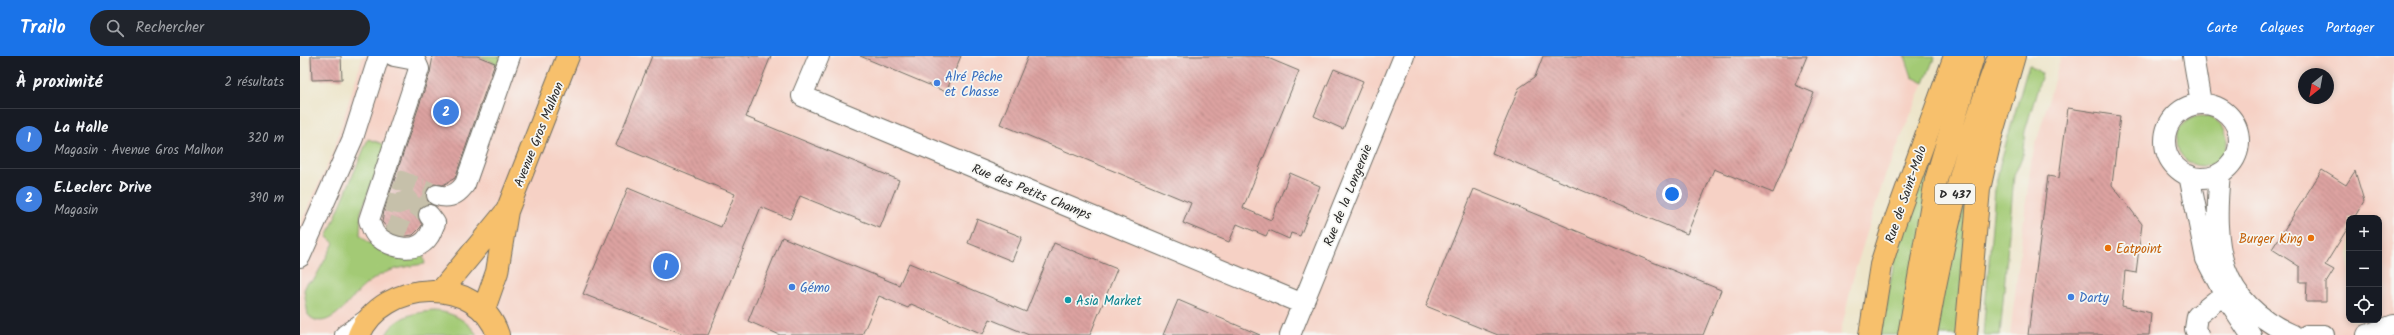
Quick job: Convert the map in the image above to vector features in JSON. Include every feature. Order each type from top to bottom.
[{"type":"main road","name":"Avenue Gros Malhon","points":[[484,308],[497,272],[507,212],[568,56]]},
{"type":"main road","name":"Rue de Saint-Malo","points":[[1870,335],[1881,265],[1893,227],[1955,56]]},
{"type":"main road","name":"D 437","points":[[1909,335],[1936,180],[1973,56]]},
{"type":"main road","name":"D 437","points":[[1926,335],[1936,276],[1958,183],[1999,56]]},
{"type":"main road","points":[[1966,335],[1979,189],[1993,128],[2014,56]]},
{"type":"main road","name":"Avenue Gros Malhon","points":[[441,291],[507,212]]},
{"type":"main road","points":[[364,327],[379,308],[392,300],[410,295],[441,291],[465,296],[484,308],[491,317],[498,335]]},
{"type":"street","points":[[300,257],[353,138],[379,56]]},
{"type":"street","points":[[394,56],[415,60],[419,69],[391,173],[381,201],[369,220],[406,235]]},
{"type":"street","points":[[437,195],[444,197],[453,195],[460,192],[465,184],[510,56]]},
{"type":"street","name":"Rue des Petits Champs","points":[[819,56],[802,96],[1303,304]]},
{"type":"street","name":"Rue de la Longeraie","points":[[1290,335],[1404,56]]},
{"type":"street","points":[[2193,56],[2201,103]]},
{"type":"street","points":[[2201,103],[2212,105],[2222,110],[2236,126],[2238,148],[2230,164],[2220,173],[2210,177],[2189,175],[2172,162],[2167,152],[2166,131],[2171,121],[2179,112],[2189,106],[2201,103]]},
{"type":"street","points":[[2220,173],[2216,202],[2217,220],[2221,256],[2227,273],[2237,293],[2257,315],[2293,335]]},
{"type":"street","points":[[2189,175],[2206,259],[2224,294],[2251,335]]},
{"type":"street","points":[[2198,335],[2195,329],[2197,316],[2224,294]]},
{"type":"street","points":[[2367,335],[2394,325]]},
{"type":"street","points":[[345,335],[364,327]]},
{"type":"street","points":[[2307,335],[2324,335]]},
{"type":"shaded area","points":[[363,56],[1905,56],[1912,77],[1924,83],[1885,176],[1854,274],[1840,335],[300,335],[300,225],[332,155]]},
{"type":"shaded area","points":[[2061,56],[2394,56],[2394,335],[2010,335],[2031,161]]},
{"type":"green space","points":[[478,56],[503,56],[500,65]]},
{"type":"green space","points":[[1905,56],[1935,56],[1924,83],[1912,77]]},
{"type":"green space","points":[[2029,64],[2042,74],[2025,131],[2022,157],[2014,176],[2000,335],[1983,335],[1995,189],[2000,164]]},
{"type":"green space","points":[[1959,66],[1903,335],[1880,335],[1898,242]]},
{"type":"green space","points":[[1998,78],[1958,335],[1933,335],[1942,285]]},
{"type":"green space","points":[[2202,116],[2211,118],[2222,127],[2227,141],[2225,150],[2216,161],[2202,166],[2193,164],[2182,155],[2177,141],[2179,132],[2188,121]]},
{"type":"green space","points":[[368,139],[386,145],[361,212],[360,235],[381,250],[397,256],[414,257],[423,255],[425,264],[396,269],[380,275],[364,286],[338,313],[323,321],[315,320],[308,315],[304,290],[307,283],[314,280],[334,243],[327,237]]},
{"type":"green space","points":[[435,311],[447,313],[459,318],[469,325],[477,335],[386,335],[395,323],[407,316],[420,312]]},
{"type":"building","points":[[311,56],[341,56],[342,79],[312,80]]},
{"type":"building","points":[[433,56],[477,56],[495,63],[455,178],[443,185],[434,184],[428,187],[426,198],[430,204],[422,206],[418,211],[418,217],[422,225],[413,235],[405,236],[389,230],[382,222],[384,211],[430,73]]},
{"type":"building","points":[[652,56],[771,56],[746,117],[899,180],[880,228],[800,196],[790,219],[761,207],[708,335],[686,335],[583,294],[628,188],[721,227],[735,194],[616,145]]},
{"type":"building","name":"Alré Pêche et Chasse","points":[[860,56],[961,56],[946,92]]},
{"type":"building","points":[[1028,56],[1263,56],[1299,71],[1243,208],[1271,220],[1290,173],[1320,186],[1300,236],[1291,233],[1289,239],[1269,230],[1266,236],[1237,224],[1229,242],[1183,223],[1191,203],[1000,124]]},
{"type":"building","points":[[1543,56],[1807,56],[1795,85],[1814,93],[1773,193],[1714,169],[1687,234],[1492,153],[1519,88],[1535,77]]},
{"type":"building","points":[[1334,69],[1363,81],[1343,129],[1314,116]]},
{"type":"building","points":[[2068,108],[2120,116],[2112,185],[2142,224],[2136,273],[2125,271],[2122,306],[2151,313],[2149,335],[2028,335],[2048,176],[2059,178]]},
{"type":"building","name":"Burger King","points":[[2322,170],[2346,185],[2355,171],[2364,201],[2356,215],[2346,215],[2346,231],[2325,265],[2334,270],[2326,283],[2326,302],[2306,302],[2307,282],[2300,282],[2300,267],[2272,249]]},
{"type":"building","points":[[1474,189],[1721,290],[1703,335],[1498,335],[1426,306]]},
{"type":"building","points":[[977,219],[1022,237],[1012,261],[968,243]]},
{"type":"building","points":[[782,237],[899,285],[909,263],[1026,312],[1054,243],[1117,269],[1090,335],[1029,335],[990,319],[983,334],[911,304],[908,308],[879,296],[862,335],[780,335],[748,321]]},
{"type":"building","points":[[1178,300],[1260,335],[1163,335]]},
{"type":"tunnel","points":[[396,179],[430,192]]},
{"type":"tunnel","points":[[392,237],[396,231],[408,201],[417,191],[424,189]]},
{"type":"tunnel","points":[[387,202],[398,204],[409,200],[429,215]]},
{"type":"place","name":"Alré Pêche et Chasse","points":[[937,83]]},
{"type":"place","name":"E.Leclerc Drive","points":[[446,112]]},
{"type":"place","name":"Burger King","points":[[2311,238]]},
{"type":"place","name":"Eatpoint","points":[[2108,248]]},
{"type":"place","name":"La Halle","points":[[666,266]]},
{"type":"place","name":"Gémo","points":[[792,287]]},
{"type":"place","name":"Darty","points":[[2071,297]]},
{"type":"place","name":"Asia Market","points":[[1068,300]]}]
